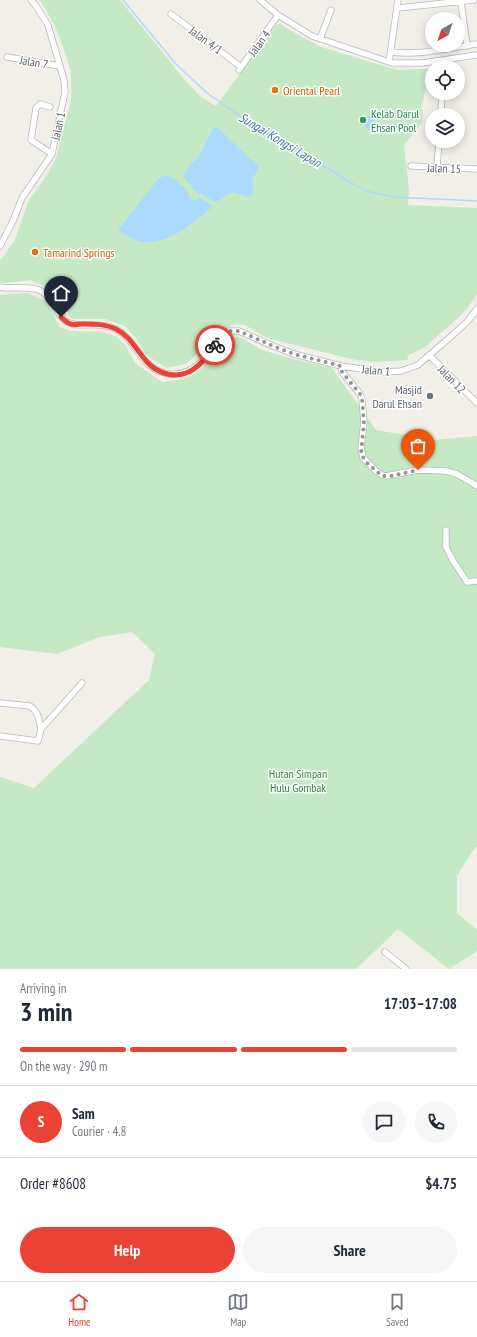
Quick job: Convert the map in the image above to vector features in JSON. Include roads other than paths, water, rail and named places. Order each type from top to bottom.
[{"type":"street","name":"Jalan 1","points":[[0,246],[13,221],[22,198],[52,154],[65,92],[64,80],[48,25],[31,0]]},
{"type":"street","points":[[260,0],[278,15],[320,39],[389,62],[425,62]]},
{"type":"street","points":[[389,62],[398,0]]},
{"type":"street","points":[[398,8],[474,0]]},
{"type":"street","points":[[461,2],[467,46]]},
{"type":"street","points":[[320,39],[331,10]]},
{"type":"street","name":"Jalan 4/1","points":[[171,14],[240,68]]},
{"type":"street","name":"Jalan 4","points":[[240,68],[278,15]]},
{"type":"street","points":[[391,52],[406,54],[421,53],[477,44]]},
{"type":"street","points":[[443,60],[477,55]]},
{"type":"street","name":"Jalan 7","points":[[7,57],[60,66]]},
{"type":"street","points":[[50,107],[40,104],[36,108],[31,140],[52,154]]},
{"type":"street","points":[[437,167],[438,148]]},
{"type":"street","name":"Jalan 15","points":[[410,166],[477,169]]},
{"type":"street","name":"Jalan 1","points":[[0,287],[37,289],[46,295],[66,322],[72,325],[106,325],[117,330],[128,339],[148,363],[157,370],[167,374],[187,373],[208,355],[218,341],[228,331],[239,331],[294,354],[341,366],[383,372],[401,371],[418,365],[467,322],[477,309]]},
{"type":"street","name":"Jalan 12","points":[[428,355],[477,403]]},
{"type":"street","points":[[341,366],[342,372],[360,394],[362,399],[364,422],[361,454],[366,462],[377,472],[382,476],[386,476],[418,470],[446,471],[457,474],[477,486]]},
{"type":"street","points":[[446,530],[446,547],[452,559],[467,582],[477,581]]},
{"type":"street","points":[[0,736],[38,741],[41,729],[82,683]]},
{"type":"street","points":[[0,703],[30,706],[36,711],[41,729]]},
{"type":"street","points":[[385,952],[406,969]]},
{"type":"water","points":[[369,116],[381,126],[374,134],[362,123]]},
{"type":"water","points":[[217,127],[259,167],[252,180],[253,194],[249,197],[233,192],[215,202],[194,190],[183,175],[190,165],[198,158],[213,128]]},
{"type":"water","points":[[167,175],[177,180],[182,187],[187,189],[188,195],[193,201],[200,198],[213,206],[180,232],[161,240],[141,242],[132,239],[118,230],[159,178]]},
{"type":"waterway","name":"Sungai Kongsi Lapan","points":[[123,0],[175,63],[207,93],[259,129],[287,143],[348,181],[366,191],[395,197],[477,201]]},
{"type":"place","name":"Oriental Pearl","points":[[275,90]]},
{"type":"place","name":"Kelab Darul Ehsan Pool","points":[[363,120]]},
{"type":"place","name":"Tamarind Springs","points":[[35,252]]},
{"type":"place","name":"Masjid Darul Ehsan","points":[[430,396]]},
{"type":"park label","name":"Hutan Simpan Hulu Gombak","points":[[298,780]]}]
